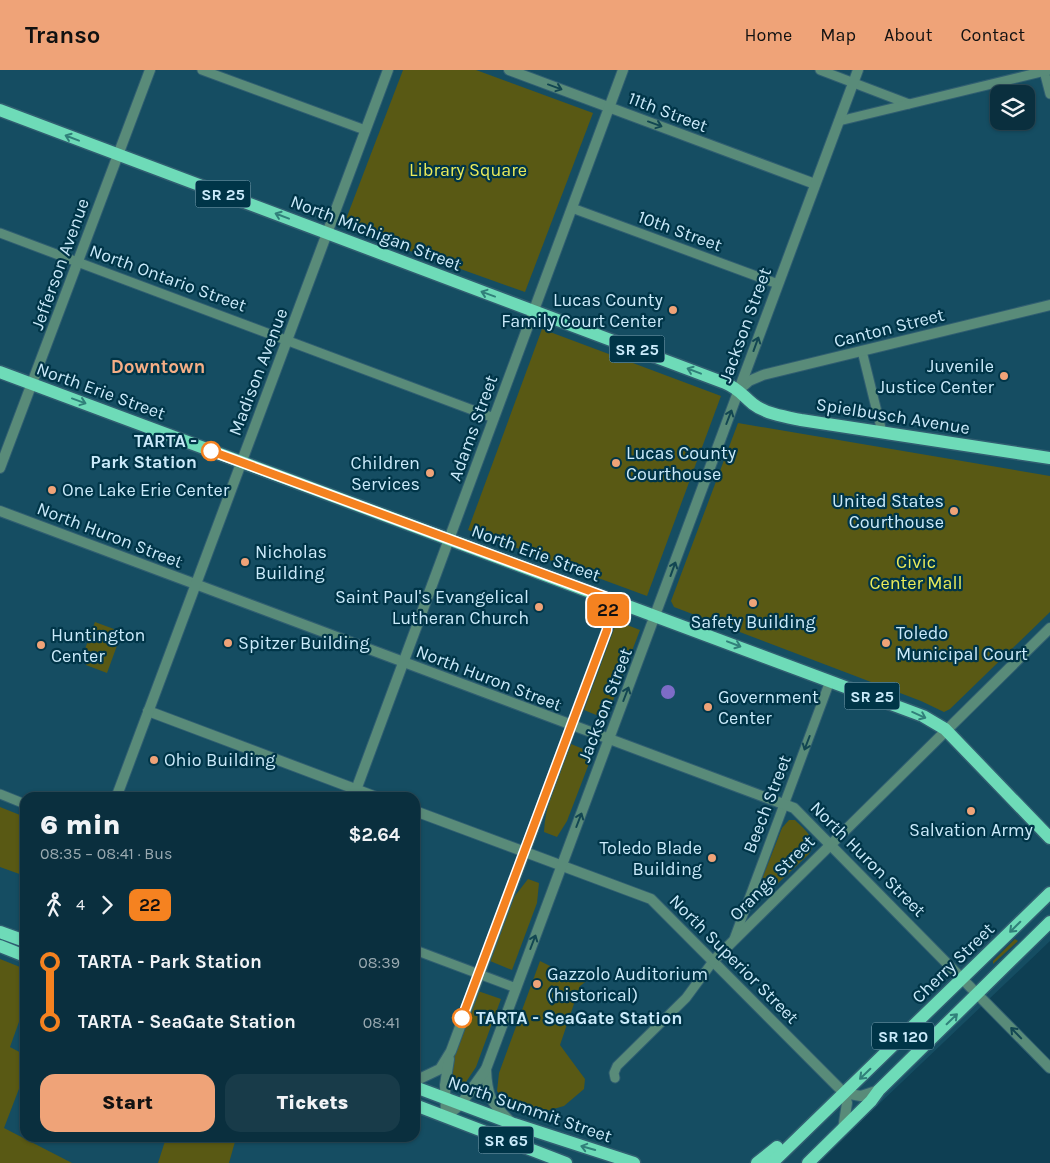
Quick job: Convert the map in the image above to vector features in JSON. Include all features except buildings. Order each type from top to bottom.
[{"type":"main road","name":"North Michigan Street","points":[[0,110],[739,389]]},
{"type":"main road","name":"North Erie Street","points":[[0,372],[914,712],[945,729],[1050,838]]},
{"type":"main road","name":"Spielbusch Avenue","points":[[739,389],[754,405],[771,413],[1050,458]]},
{"type":"main road","name":"Cherry Street","points":[[772,1163],[1050,892]]},
{"type":"main road","name":"SR 120","points":[[808,1163],[871,1101],[879,1090],[1050,922]]},
{"type":"main road","points":[[0,932],[20,939]]},
{"type":"main road","points":[[0,946],[20,954]]},
{"type":"main road","name":"North Summit Street","points":[[420,1089],[514,1124],[634,1163]]},
{"type":"main road","name":"North Summit Street","points":[[420,1107],[566,1163]]},
{"type":"main road","points":[[757,1163],[796,1131],[812,1124]]},
{"type":"street","name":"Jefferson Avenue","points":[[0,468],[150,70]]},
{"type":"street","points":[[202,70],[365,130]]},
{"type":"street","name":"Madison Avenue","points":[[118,792],[388,70]]},
{"type":"street","name":"11th Street","points":[[509,70],[815,184]]},
{"type":"street","name":"Adams Street","points":[[354,792],[623,70]]},
{"type":"street","points":[[820,70],[909,104]]},
{"type":"street","name":"Jackson Street","points":[[446,1117],[461,1104],[486,1069],[858,70]]},
{"type":"street","points":[[839,121],[1046,70],[1050,94]]},
{"type":"street","name":"10th Street","points":[[572,208],[778,284]]},
{"type":"street","name":"North Ontario Street","points":[[0,233],[288,339],[494,418]]},
{"type":"street","name":"Canton Street","points":[[739,389],[757,377],[1050,305]]},
{"type":"street","points":[[862,351],[882,432]]},
{"type":"street","name":"North Huron Street","points":[[0,511],[799,811],[1050,1068]]},
{"type":"street","name":"Jackson Street","points":[[446,1117],[445,1080],[451,1050],[607,630],[608,611],[606,597]]},
{"type":"street","name":"Orange Street","points":[[615,1078],[614,1073],[617,1066],[686,998],[714,960],[734,938],[1050,628]]},
{"type":"street","name":"Beech Street","points":[[734,938],[830,681]]},
{"type":"street","points":[[148,711],[351,792]]},
{"type":"street","points":[[0,794],[20,802]]},
{"type":"street","name":"North Superior Street","points":[[420,813],[651,899],[714,960],[844,1093]]},
{"type":"street","points":[[420,952],[516,988]]},
{"type":"street","name":"Jackson Street","points":[[420,1079],[440,1069],[451,1050]]},
{"type":"street","name":"Jackson Street","points":[[486,1069],[486,1086],[493,1104],[514,1124]]},
{"type":"street","points":[[843,1129],[847,1103],[844,1093],[861,1096],[879,1090]]},
{"type":"shaded area","points":[[0,70],[1050,70],[1050,941],[817,1163],[0,1163]]},
{"type":"shaded area","points":[[665,685],[671,685],[675,692],[671,699],[665,699],[661,695],[661,689]]},
{"type":"green space","name":"Library Square","points":[[403,70],[476,70],[593,113],[525,292],[343,227]]},
{"type":"green space","points":[[542,329],[721,396],[647,596],[468,530]]},
{"type":"green space","name":"Civic Center Mall","points":[[738,423],[1050,476],[1050,612],[950,709],[944,712],[921,701],[674,607],[671,601]]},
{"type":"green space","points":[[617,621],[640,630],[606,719],[584,710]]},
{"type":"green space","points":[[95,622],[122,632],[107,673],[86,665],[82,657]]},
{"type":"green space","points":[[571,744],[593,753],[567,821],[557,837],[544,832],[545,821],[554,787]]},
{"type":"green space","points":[[0,807],[20,815],[20,874],[0,867]]},
{"type":"green space","points":[[789,820],[795,820],[810,836],[812,849],[775,886],[767,889],[763,886],[762,879],[782,828]]},
{"type":"green space","points":[[528,879],[539,883],[537,903],[512,970],[490,961],[514,897]]},
{"type":"green space","points":[[1015,939],[1018,941],[993,964],[993,961]]},
{"type":"green space","points":[[0,959],[20,967],[20,1019],[10,1047],[20,1052],[20,1086],[4,1128],[20,1136],[20,1142],[31,1142],[72,1163],[0,1163]]},
{"type":"green space","points":[[540,961],[570,976],[578,976],[588,980],[580,986],[560,1045],[585,1079],[584,1089],[564,1106],[532,1115],[504,1100],[497,1091],[499,1073]]},
{"type":"green space","points":[[478,991],[501,999],[476,1067],[462,1088],[450,1083],[451,1071],[460,1036]]},
{"type":"green space","points":[[165,1142],[235,1142],[229,1163],[158,1163]]},
{"type":"bus line","name":"22","points":[[211,451],[606,597],[608,611],[607,630],[462,1018]]},
{"type":"place","name":"Lucas County Family Court Center","points":[[673,310]]},
{"type":"place","name":"Juvenile Justice Center","points":[[1004,376]]},
{"type":"place","name":"TARTA - Park Station","points":[[211,451]]},
{"type":"place","name":"Lucas County Courthouse","points":[[616,463]]},
{"type":"place","name":"Children Services","points":[[430,473]]},
{"type":"place","name":"One Lake Erie Center","points":[[52,490]]},
{"type":"place","name":"United States Courthouse","points":[[954,511]]},
{"type":"place","name":"Nicholas Building","points":[[245,562]]},
{"type":"place","name":"Safety Building","points":[[753,603]]},
{"type":"place","name":"Saint Paul's Evangelical Lutheran Church","points":[[539,607]]},
{"type":"place","name":"Spitzer Building","points":[[228,643]]},
{"type":"place","name":"Toledo Municipal Court","points":[[886,643]]},
{"type":"place","name":"Huntington Center","points":[[41,645]]},
{"type":"place","name":"Government Center","points":[[708,707]]},
{"type":"place","name":"Ohio Building","points":[[154,760]]},
{"type":"place","name":"Salvation Army","points":[[971,811]]},
{"type":"place","name":"Toledo Blade Building","points":[[712,858]]},
{"type":"place","name":"Gazzolo Auditorium (historical)","points":[[537,984]]},
{"type":"place","name":"TARTA - SeaGate Station","points":[[462,1018]]},
{"type":"district","name":"Downtown","points":[[158,367]]}]
